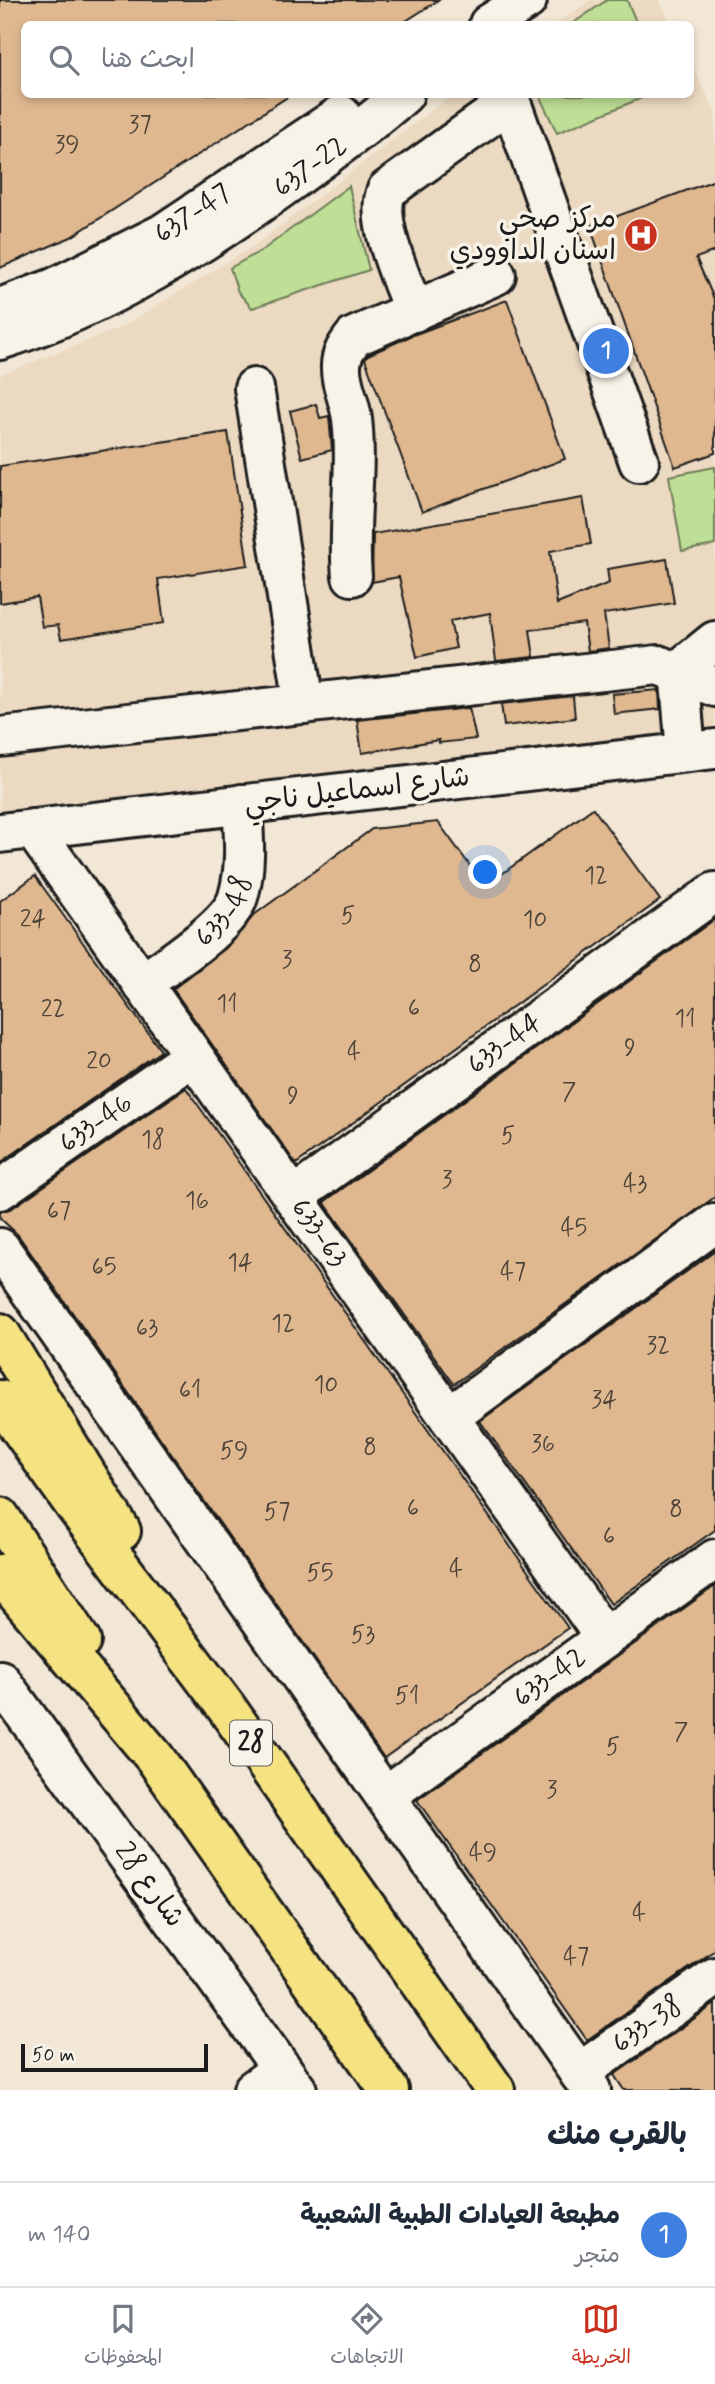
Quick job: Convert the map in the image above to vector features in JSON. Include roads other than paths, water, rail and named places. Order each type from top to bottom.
[{"type":"highway","points":[[0,1333],[226,1707]]},
{"type":"highway","name":"28","points":[[0,1400],[84,1518],[226,1707],[495,2090]]},
{"type":"highway","points":[[0,1517],[155,1758],[389,2090]]},
{"type":"highway","points":[[0,1574],[155,1758]]},
{"type":"street","points":[[494,21],[527,0]]},
{"type":"street","name":"637-47","points":[[0,309],[54,288],[162,234],[367,98]]},
{"type":"street","name":"637-22","points":[[0,340],[125,288],[221,231],[399,98]]},
{"type":"street","points":[[414,312],[396,261],[383,215],[382,200],[387,190],[509,98],[639,462]]},
{"type":"street","points":[[352,576],[348,539],[354,468],[352,417],[340,367],[343,352],[354,337],[496,275]]},
{"type":"street","points":[[254,388],[304,704]]},
{"type":"street","points":[[678,670],[715,641]]},
{"type":"street","points":[[0,737],[658,665],[678,670],[715,687]]},
{"type":"street","points":[[678,670],[700,751]]},
{"type":"street","name":"شارع اسماعيل ناجي","points":[[16,831],[700,751]]},
{"type":"street","name":"633-48","points":[[142,984],[222,922],[238,899],[244,851],[242,804]]},
{"type":"street","name":"633-63","points":[[16,831],[142,984],[605,1638]]},
{"type":"street","name":"633-44","points":[[293,1197],[715,891]]},
{"type":"street","name":"633-46","points":[[0,1190],[193,1056]]},
{"type":"street","points":[[449,1416],[715,1223]]},
{"type":"street","points":[[0,1248],[585,2082]]},
{"type":"street","name":"633-42","points":[[385,1796],[715,1559]]},
{"type":"street","name":"شارع 28","points":[[0,1680],[277,2083]]},
{"type":"street","name":"633-38","points":[[585,2082],[715,1978]]},
{"type":"place","name":"مركز صحي اسنان الداوودي","points":[[641,235]]},
{"type":"place","name":"مطبعة العيادات الطبية الشعبية","points":[[606,351]]}]
